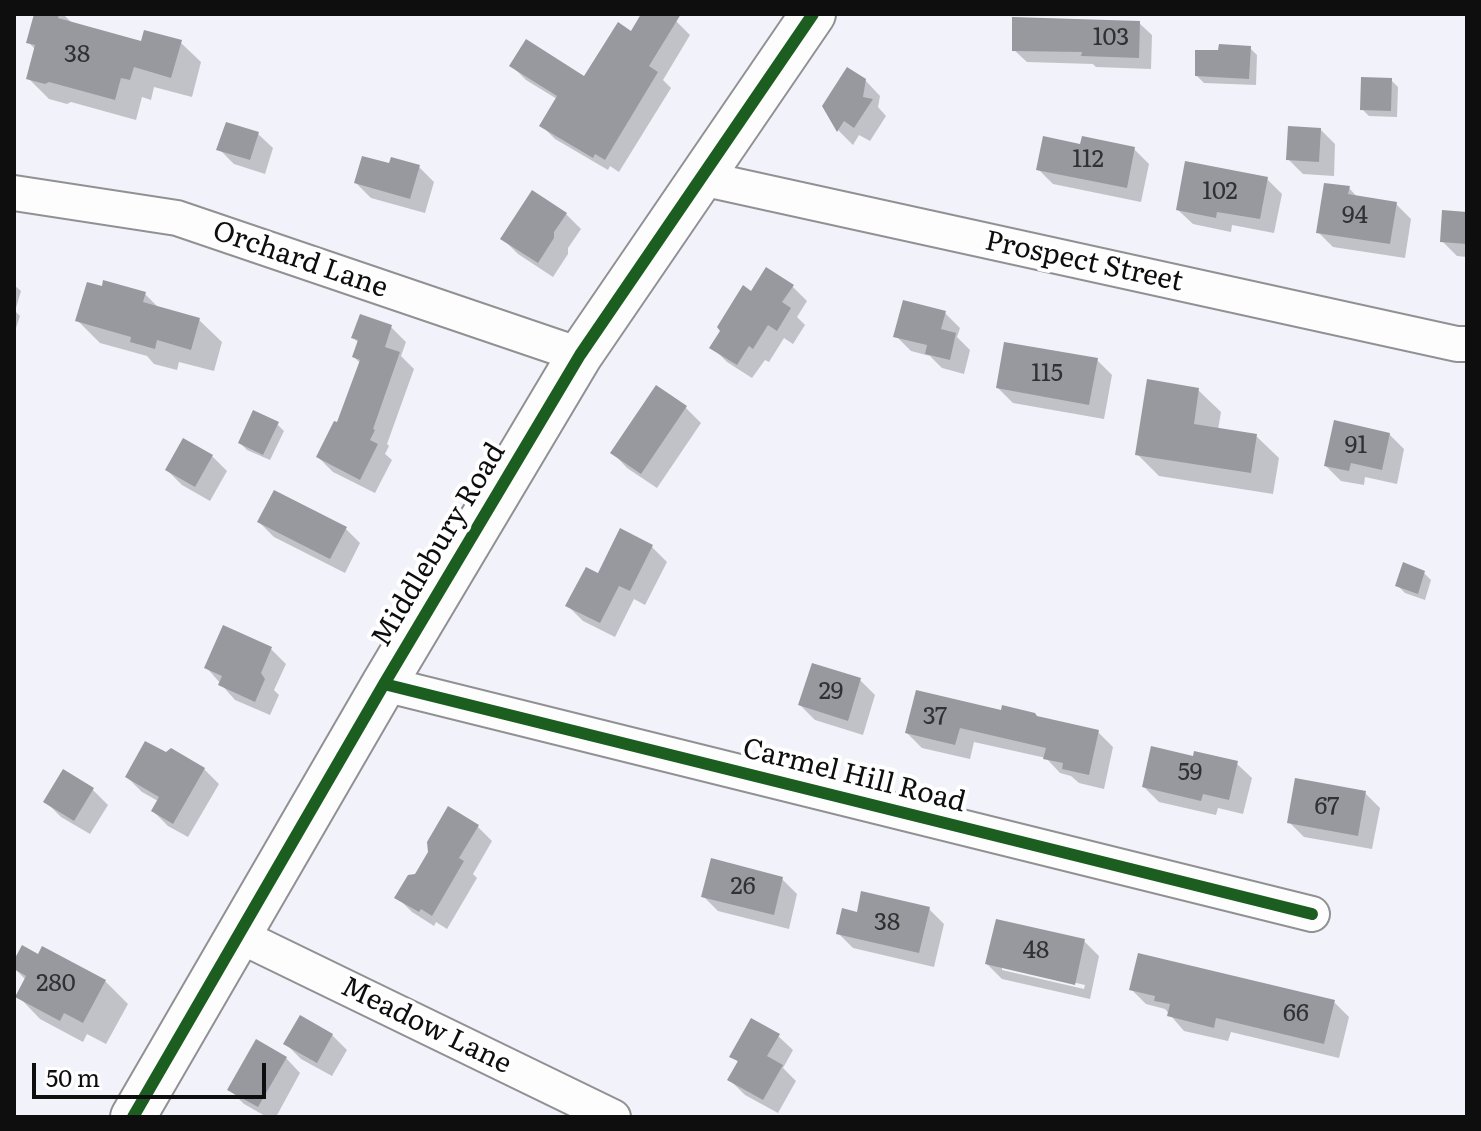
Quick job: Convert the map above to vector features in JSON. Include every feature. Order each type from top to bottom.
[{"type":"street","name":"Middlebury Road","points":[[133,1117],[384,684],[580,355],[813,14]]},
{"type":"street","name":"Prospect Street","points":[[701,178],[1467,344]]},
{"type":"street","name":"Orchard Lane","points":[[14,193],[177,218],[580,355]]},
{"type":"street","name":"Carmel Hill Road","points":[[384,684],[1312,914]]},
{"type":"street","name":"Meadow Lane","points":[[238,935],[613,1117]]},
{"type":"building","points":[[34,14],[59,14],[58,18],[141,41],[144,30],[182,40],[171,78],[134,67],[130,80],[121,78],[115,100],[26,79],[35,45],[26,43]]},
{"type":"building","points":[[641,14],[681,14],[649,66],[658,72],[605,160],[595,154],[593,158],[539,126],[557,96],[509,66],[526,39],[584,76],[618,22],[631,31]]},
{"type":"building","points":[[1012,17],[1140,21],[1139,58],[1081,56],[1082,52],[1012,51]]},
{"type":"building","points":[[1219,44],[1251,46],[1249,79],[1195,76],[1195,50],[1218,50]]},
{"type":"building","points":[[847,67],[866,79],[863,97],[873,99],[854,128],[844,121],[837,132],[822,106]]},
{"type":"building","points":[[1361,77],[1392,78],[1391,111],[1360,110]]},
{"type":"building","points":[[226,122],[259,132],[250,160],[216,150]]},
{"type":"building","points":[[1288,126],[1321,128],[1319,162],[1286,160]]},
{"type":"building","points":[[1043,136],[1080,144],[1082,136],[1135,147],[1127,188],[1036,170]]},
{"type":"building","points":[[362,156],[389,163],[391,157],[420,165],[410,199],[354,183]]},
{"type":"building","points":[[1185,161],[1268,177],[1260,219],[1217,212],[1216,218],[1176,210]]},
{"type":"building","points":[[1324,183],[1350,186],[1348,194],[1397,202],[1390,244],[1316,233]]},
{"type":"building","points":[[532,190],[567,213],[538,263],[500,239]]},
{"type":"building","points":[[1442,210],[1467,212],[1467,244],[1440,242]]},
{"type":"building","points":[[766,267],[794,285],[782,302],[791,308],[777,331],[768,325],[753,349],[749,346],[737,365],[709,348],[720,331],[717,327],[743,285],[751,291]]},
{"type":"building","points":[[103,280],[146,292],[143,302],[200,318],[191,350],[157,340],[155,349],[130,342],[131,337],[75,321],[87,282],[102,286]]},
{"type":"building","points":[[903,300],[946,311],[941,329],[956,333],[950,360],[925,354],[927,345],[893,337]]},
{"type":"building","points":[[360,314],[392,325],[385,347],[400,352],[370,440],[378,444],[360,480],[316,457],[334,421],[337,422],[360,360],[352,357],[358,340],[351,338]]},
{"type":"building","points":[[1004,342],[1098,358],[1089,405],[996,388]]},
{"type":"building","points":[[1147,379],[1199,388],[1194,424],[1257,434],[1251,473],[1135,455]]},
{"type":"building","points":[[656,385],[687,406],[641,474],[610,453]]},
{"type":"building","points":[[253,410],[279,422],[263,455],[238,443]]},
{"type":"building","points":[[1334,420],[1390,433],[1382,470],[1351,463],[1349,471],[1324,466]]},
{"type":"building","points":[[183,438],[213,455],[195,487],[165,470]]},
{"type":"building","points":[[274,490],[347,527],[330,559],[257,522]]},
{"type":"building","points":[[620,528],[653,545],[630,591],[619,586],[600,623],[565,606],[586,567],[598,573]]},
{"type":"building","points":[[1403,562],[1425,571],[1418,594],[1395,586]]},
{"type":"building","points":[[223,625],[272,647],[261,673],[265,679],[255,702],[218,685],[222,676],[204,668]]},
{"type":"building","points":[[812,663],[861,678],[848,721],[798,705]]},
{"type":"building","points":[[916,690],[1001,710],[1002,705],[1099,730],[1089,775],[1062,769],[1063,763],[1043,759],[1046,748],[960,728],[955,745],[905,733]]},
{"type":"building","points":[[145,741],[166,752],[171,748],[205,768],[173,824],[151,811],[159,797],[125,777]]},
{"type":"building","points":[[1151,746],[1193,756],[1194,751],[1238,761],[1229,800],[1203,794],[1201,801],[1142,787]]},
{"type":"building","points":[[63,769],[94,788],[74,821],[43,802]]},
{"type":"building","points":[[1295,778],[1366,791],[1358,836],[1287,823]]},
{"type":"building","points":[[448,806],[479,825],[459,858],[464,861],[432,916],[394,898],[408,875],[415,874],[428,852],[427,842]]},
{"type":"building","points":[[711,858],[783,877],[774,915],[701,897]]},
{"type":"building","points":[[861,891],[930,907],[919,953],[836,934],[842,908],[857,912]]},
{"type":"building","points":[[996,919],[1085,939],[1075,985],[985,964]]},
{"type":"building","points":[[22,945],[38,954],[42,946],[106,980],[83,1023],[64,1013],[60,1021],[15,997],[26,976],[14,969],[14,960]]},
{"type":"building","points":[[1138,953],[1335,1000],[1324,1044],[1216,1018],[1214,1028],[1167,1016],[1170,1004],[1154,1001],[1155,996],[1129,990]]},
{"type":"building","points":[[300,1015],[333,1034],[317,1063],[283,1044]]},
{"type":"building","points":[[751,1018],[780,1034],[767,1056],[783,1065],[763,1100],[727,1080],[738,1061],[729,1057]]},
{"type":"building","points":[[256,1039],[287,1057],[258,1107],[227,1090]]},
{"type":"cycle path","points":[[133,1117],[384,684],[580,355],[813,14]]},
{"type":"cycle path","points":[[384,684],[1312,914]]}]
